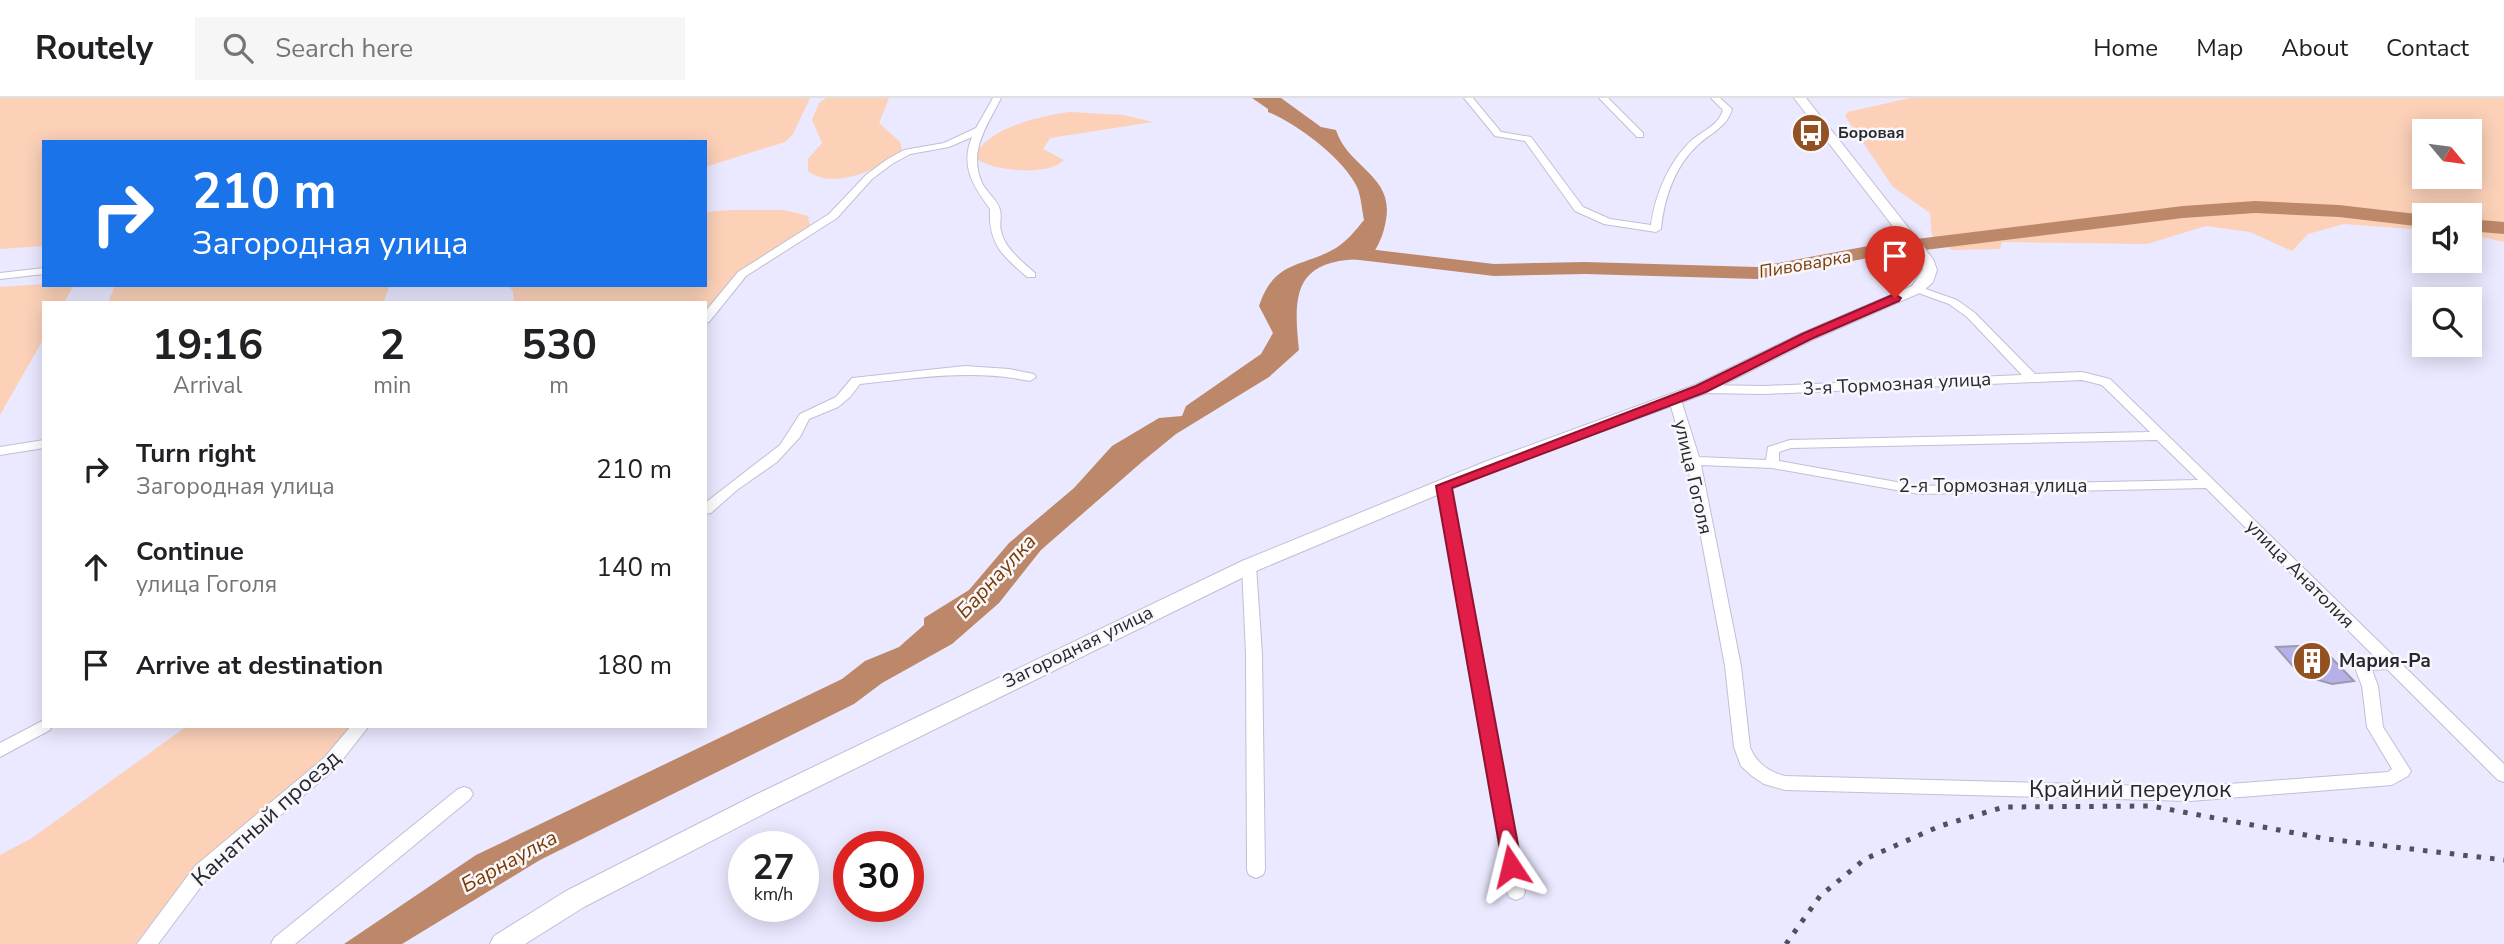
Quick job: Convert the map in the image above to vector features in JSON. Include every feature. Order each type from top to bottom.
[{"type":"main road","points":[[1800,98],[1926,259],[1930,270],[1925,282],[1917,289]]},
{"type":"main road","name":"улица Гоголя","points":[[1675,400],[1806,337],[1917,289]]},
{"type":"main road","name":"Загородная улица","points":[[503,944],[575,900],[764,802],[1249,566],[1444,486],[1675,400]]},
{"type":"street","points":[[997,98],[973,142],[969,163],[983,194],[995,209],[993,231],[998,242],[1031,275]]},
{"type":"street","points":[[1468,98],[1498,134],[1528,139],[1579,209],[1608,222],[1656,229],[1659,208],[1678,163],[1703,136],[1717,129],[1728,114],[1728,109],[1714,98]]},
{"type":"street","points":[[1603,98],[1640,135]]},
{"type":"street","points":[[707,318],[742,274],[833,216],[869,177],[888,162],[915,150],[946,145],[981,129]]},
{"type":"street","points":[[0,276],[42,271]]},
{"type":"street","points":[[1917,289],[1953,302],[1971,315],[2032,378]]},
{"type":"street","points":[[707,509],[715,500],[756,473],[795,438],[804,416],[825,409],[847,395],[856,381],[976,369],[1006,371],[1030,377]]},
{"type":"street","name":"3-я Тормозная улица","points":[[1701,389],[1765,390],[2092,377]]},
{"type":"street","name":"улица Анатолия","points":[[2092,377],[2106,382],[2504,775]]},
{"type":"street","name":"улица Гоголя","points":[[1675,400],[1694,461],[1733,666],[1742,747],[1747,761],[1758,771]]},
{"type":"street","points":[[1772,464],[1773,450],[1790,444],[2161,436]]},
{"type":"street","points":[[0,452],[42,444]]},
{"type":"street","name":"2-я Тормозная улица","points":[[1694,461],[1772,464],[1919,490],[2211,484]]},
{"type":"street","points":[[1444,486],[1516,891]]},
{"type":"street","points":[[1249,566],[1254,654],[1256,870]]},
{"type":"street","name":"Крайний переулок","points":[[1758,771],[1770,779],[1786,783],[2190,794],[2392,778],[2402,771],[2375,727],[2370,686],[2362,666],[2389,663]]},
{"type":"street","points":[[0,751],[42,727]]},
{"type":"street","name":"Канатный проезд","points":[[147,944],[202,871],[330,763],[359,728]]},
{"type":"street","points":[[282,944],[464,794]]},
{"type":"shaded area","points":[[0,98],[810,98],[793,134],[785,142],[707,166],[707,140],[42,140],[42,246],[0,249]]},
{"type":"shaded area","points":[[826,98],[889,98],[879,123],[900,142],[902,150],[870,170],[843,178],[818,177],[808,171],[808,159],[822,143],[812,120],[819,103]]},
{"type":"shaded area","points":[[1910,98],[2504,98],[2504,242],[2482,237],[2482,203],[2412,203],[2412,229],[2344,224],[2308,234],[2292,251],[2250,232],[2206,226],[2147,244],[2002,242],[2000,249],[1952,250],[1932,236],[1930,213],[1893,187],[1845,116],[1848,112]]},
{"type":"shaded area","points":[[1070,112],[1123,115],[1153,122],[1050,138],[1043,149],[1064,160],[1046,169],[1006,169],[975,158],[990,139],[1002,131],[1030,120]]},
{"type":"shaded area","points":[[784,210],[808,216],[810,226],[758,264],[707,308],[707,301],[514,301],[510,287],[707,287],[707,212]]},
{"type":"shaded area","points":[[42,284],[42,287],[73,287],[65,301],[42,301],[42,342],[0,415],[0,287]]},
{"type":"shaded area","points":[[114,287],[389,287],[384,301],[109,301]]},
{"type":"shaded area","points":[[184,728],[351,728],[323,763],[192,873],[135,944],[0,944],[0,855],[32,838]]},
{"type":"water","name":"Барнаулка","points":[[1252,98],[1281,98],[1321,127],[1336,130],[1350,154],[1377,182],[1387,205],[1383,232],[1369,259],[1327,264],[1313,271],[1304,281],[1297,310],[1299,350],[1269,377],[1176,434],[1143,461],[1041,550],[999,603],[952,644],[882,683],[854,704],[540,860],[402,944],[344,944],[476,855],[842,679],[865,661],[899,647],[924,625],[924,618],[969,590],[1009,543],[1074,488],[1112,446],[1159,418],[1182,416],[1186,406],[1261,354],[1273,333],[1259,306],[1273,280],[1281,272],[1336,248],[1348,239],[1364,220],[1357,187],[1342,165],[1305,133],[1268,112],[1268,109]]},
{"type":"building","name":"Мария-Ра","points":[[2319,645],[2354,681],[2332,684],[2301,675],[2276,647]]},
{"type":"waterway","name":"Пивоварка","points":[[1351,253],[1494,270],[1585,268],[1757,273],[1884,249],[2183,212],[2255,207],[2339,211],[2412,220]]},
{"type":"waterway","name":"Пивоварка","points":[[2482,226],[2504,228]]},
{"type":"railway","points":[[1786,944],[1820,896],[1865,859],[1940,826],[2004,807],[2151,806],[2327,839],[2504,860]]},
{"type":"place","name":"Боровая","points":[[1811,133]]},
{"type":"place","name":"Мария-Ра","points":[[2312,661]]},
{"type":"route","points":[[1511,866],[1444,486],[1505,461],[1675,400],[1895,298]]}]
